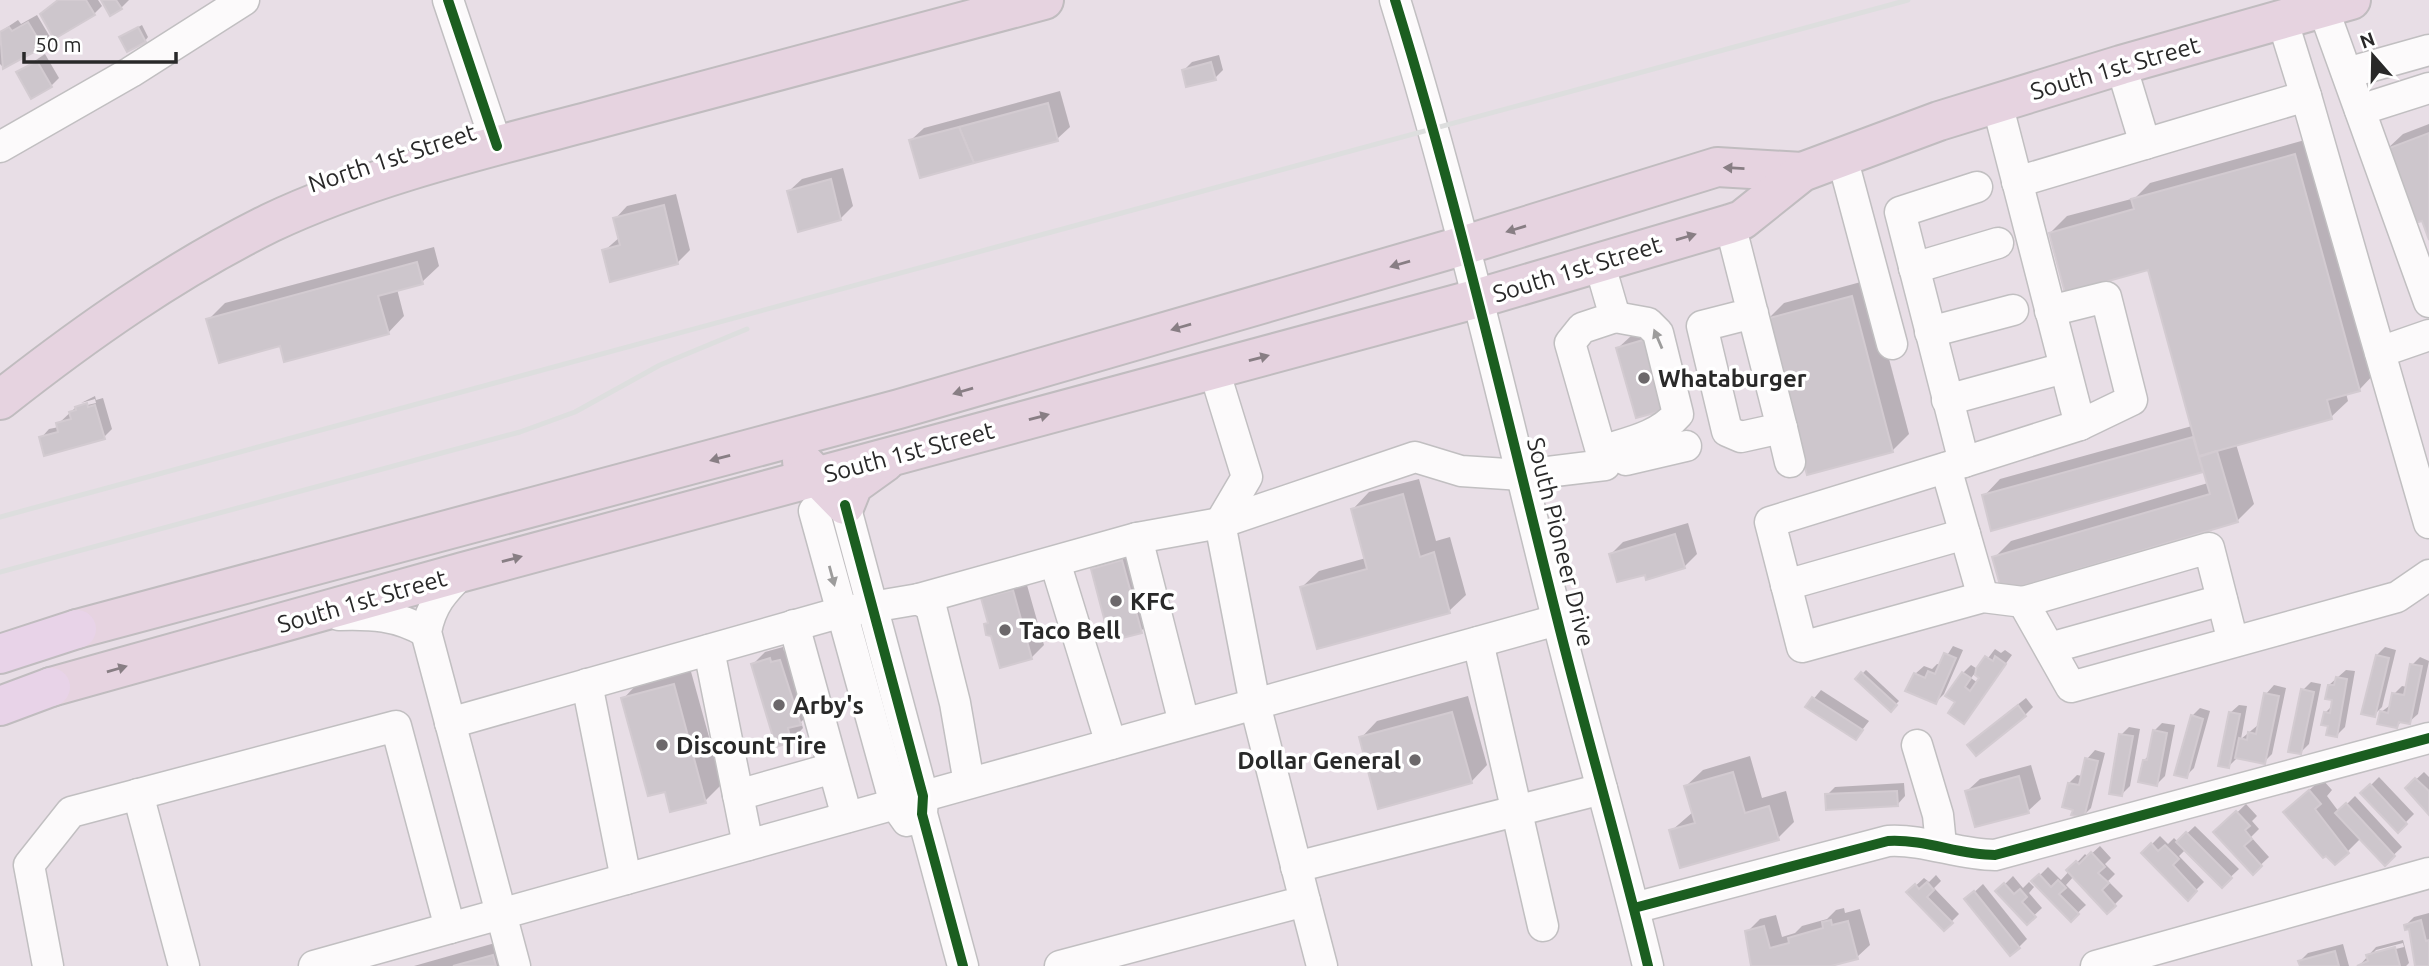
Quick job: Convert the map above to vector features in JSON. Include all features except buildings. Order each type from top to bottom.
[{"type":"highway","name":"South 1st Street","points":[[0,648],[77,629]]},
{"type":"highway","points":[[0,654],[77,629]]},
{"type":"highway","name":"South 1st Street","points":[[0,700],[51,687]]},
{"type":"highway","points":[[0,706],[51,687]]},
{"type":"main road","name":"North 1st Street","points":[[0,400],[83,335],[149,291],[260,229],[340,193],[497,146],[1035,1]]},
{"type":"main road","name":"South 1st Street","points":[[51,687],[728,500],[822,488],[895,456],[1479,298],[1730,224],[1742,220],[1802,172],[1842,157],[1997,103],[2337,4]]},
{"type":"main road","name":"South 1st Street","points":[[77,629],[857,421],[1465,245],[1717,167],[1802,172]]},
{"type":"main road","points":[[822,488],[821,457],[833,440],[857,421]]},
{"type":"main road","points":[[769,444],[800,458],[822,488]]},
{"type":"street","points":[[0,147],[131,72],[244,0]]},
{"type":"street","points":[[447,0],[497,146]]},
{"type":"street","name":"South Pioneer Drive","points":[[1395,0],[1435,128],[1557,620],[1648,966]]},
{"type":"street","points":[[2337,4],[2347,73],[2429,302]]},
{"type":"street","points":[[2282,19],[2429,523]]},
{"type":"street","points":[[2347,73],[2429,50]]},
{"type":"street","points":[[2121,65],[2145,144]]},
{"type":"street","points":[[2360,110],[2429,88]]},
{"type":"street","points":[[2017,182],[2306,96]]},
{"type":"street","points":[[1997,103],[2080,425]]},
{"type":"street","points":[[1842,157],[1892,344]]},
{"type":"street","points":[[1977,187],[1900,212],[1947,400],[1965,534],[1983,597]]},
{"type":"street","points":[[1730,224],[1790,462]]},
{"type":"street","points":[[1914,268],[1998,243]]},
{"type":"street","points":[[1599,262],[1615,317]]},
{"type":"street","points":[[2050,311],[2106,297],[2132,400],[2080,425],[1770,522],[1802,647],[1983,597],[2023,602],[2209,548],[2233,642]]},
{"type":"street","points":[[1930,332],[2013,310]]},
{"type":"street","points":[[1753,313],[1702,326],[1727,431],[1741,438],[1782,428]]},
{"type":"street","points":[[1615,317],[1648,323],[1658,332],[1678,414],[1668,426],[1603,458],[1570,343],[1582,328],[1615,317]]},
{"type":"street","points":[[2380,352],[2429,335]]},
{"type":"street","points":[[1947,400],[2064,368]]},
{"type":"street","points":[[1214,370],[1247,477],[1220,523],[1255,704],[1322,966]]},
{"type":"street","points":[[450,723],[842,612],[919,599],[1137,538],[1220,523],[1415,457],[1461,471],[1522,475],[1603,458],[1686,446]]},
{"type":"street","points":[[822,488],[872,606],[923,796],[922,814],[963,966]]},
{"type":"street","points":[[822,488],[842,612],[895,804],[906,818],[945,966]]},
{"type":"street","points":[[1786,585],[1965,534]]},
{"type":"street","points":[[1137,538],[1184,723]]},
{"type":"street","points":[[1055,562],[1111,744]]},
{"type":"street","points":[[463,572],[442,592],[430,610],[426,632],[515,966]]},
{"type":"street","points":[[2023,602],[2071,687],[2397,597],[2429,575]]},
{"type":"street","points":[[919,599],[930,607],[955,703],[969,783]]},
{"type":"street","points":[[2050,648],[2222,600]]},
{"type":"street","points":[[304,617],[369,614],[398,618],[426,632]]},
{"type":"street","points":[[314,966],[1557,620]]},
{"type":"street","points":[[794,625],[847,817]]},
{"type":"street","points":[[1478,642],[1543,926]]},
{"type":"street","points":[[709,650],[748,845]]},
{"type":"street","points":[[587,684],[626,879]]},
{"type":"street","points":[[48,966],[29,865],[71,812],[396,726],[450,929]]},
{"type":"street","points":[[1634,908],[1888,841],[1912,840],[1941,845],[1969,855],[1995,855],[2429,738]]},
{"type":"street","points":[[1917,745],[1938,815],[1941,845]]},
{"type":"street","points":[[738,795],[833,768]]},
{"type":"street","points":[[1296,867],[1602,789]]},
{"type":"street","points":[[138,794],[184,966]]},
{"type":"street","points":[[2096,966],[2429,873]]},
{"type":"street","points":[[1060,966],[1305,901]]},
{"type":"railway","points":[[0,517],[1908,0]]},
{"type":"railway","points":[[0,572],[520,432],[575,412],[660,365],[747,329]]},
{"type":"cycle path","points":[[448,0],[497,146]]},
{"type":"cycle path","points":[[1395,0],[1460,231],[1568,662],[1648,966]]},
{"type":"cycle path","points":[[845,505],[923,796],[922,814],[963,966]]},
{"type":"cycle path","points":[[1634,908],[1888,841],[1916,842],[1968,853],[1995,855],[2429,738]]},
{"type":"place","name":"Whataburger","points":[[1644,378]]},
{"type":"place","name":"KFC","points":[[1116,601]]},
{"type":"place","name":"Taco Bell","points":[[1005,630]]},
{"type":"place","name":"Arby's","points":[[779,705]]},
{"type":"place","name":"Discount Tire","points":[[662,745]]},
{"type":"place","name":"Dollar General","points":[[1415,760]]}]
